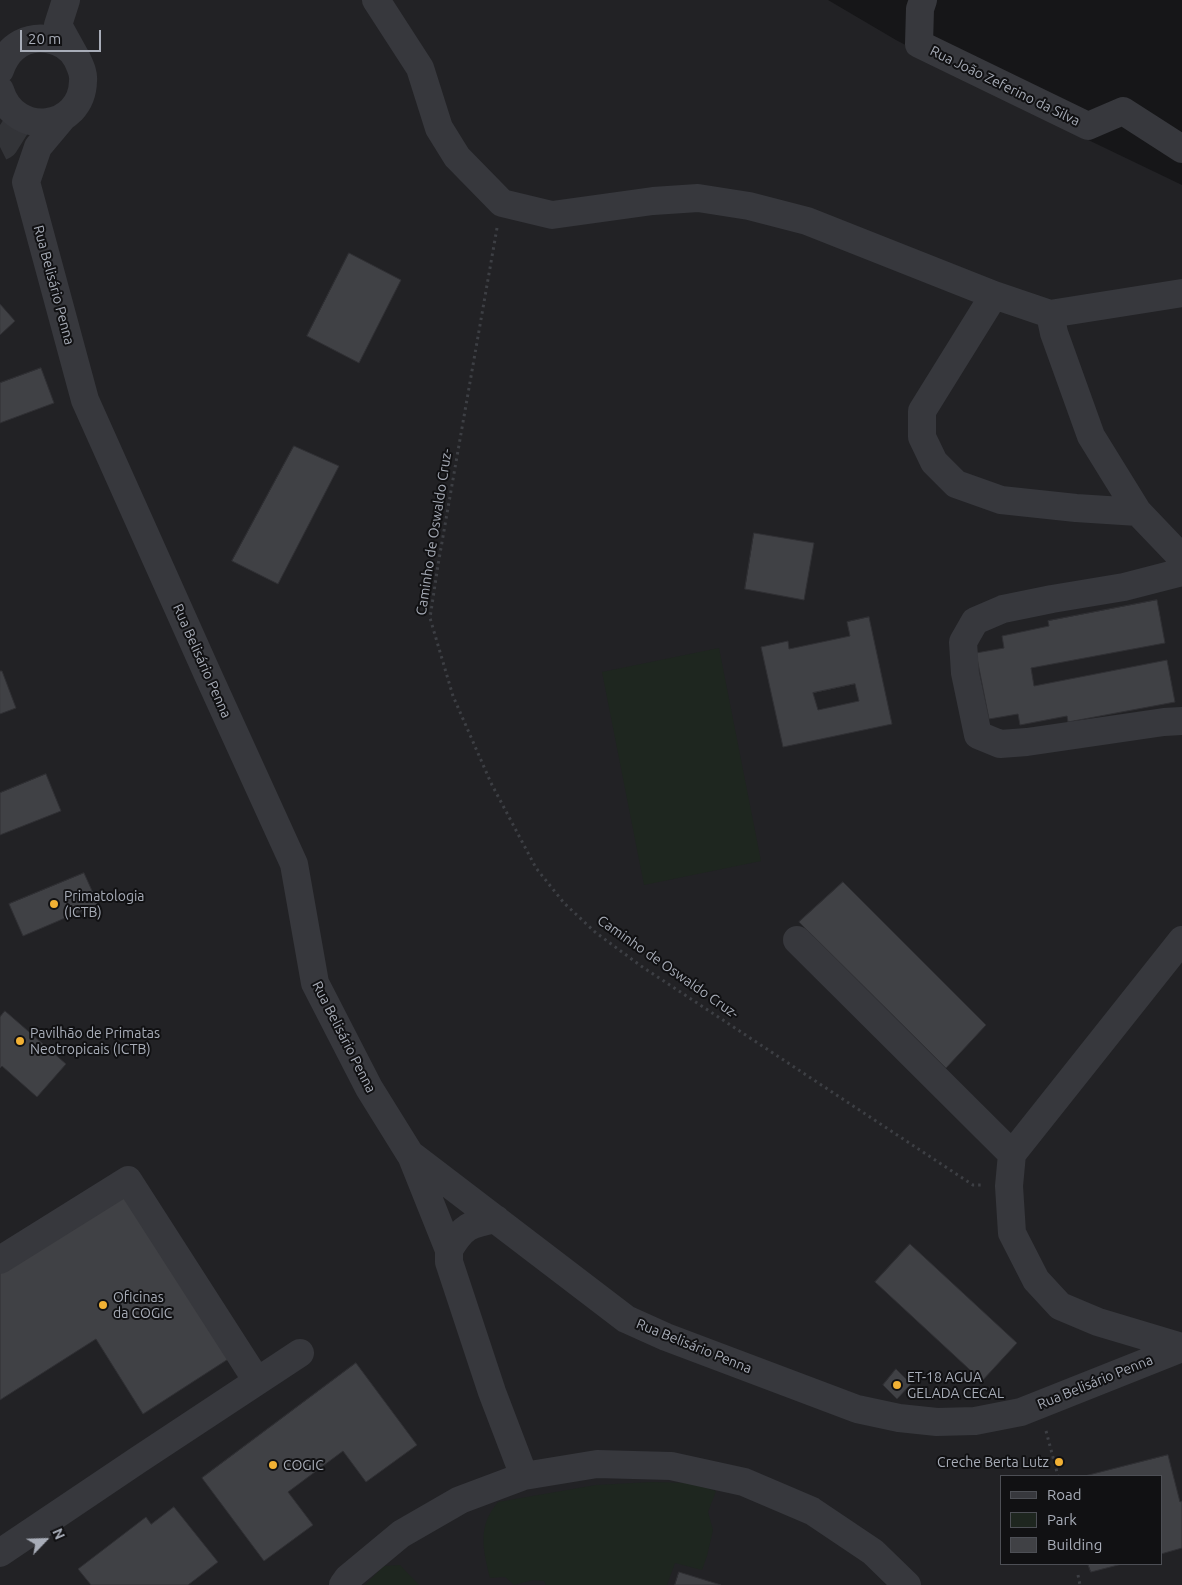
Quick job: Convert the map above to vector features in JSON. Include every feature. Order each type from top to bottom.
[{"type":"street","points":[[42,38],[40,14],[57,0]]},
{"type":"street","name":"Rua Belisário Penna","points":[[66,0],[58,26],[81,67],[84,80],[81,94],[74,107],[64,116],[38,148],[26,182],[85,400],[294,864],[315,983],[369,1088],[410,1154],[626,1319],[666,1337],[857,1409],[899,1418],[937,1422],[975,1421],[1021,1412],[1182,1347]]},
{"type":"street","points":[[376,0],[420,68],[439,128],[457,157],[502,203],[552,215],[652,201],[698,198],[749,206],[807,221],[994,295],[1050,314],[1182,293]]},
{"type":"street","name":"Rua João Zeferino da Silva","points":[[923,0],[920,9],[919,44],[1088,126],[1123,111],[1182,148]]},
{"type":"street","points":[[2,61],[14,47],[27,40],[42,38],[54,40],[74,54]]},
{"type":"street","points":[[0,90],[3,99],[11,110],[22,119],[36,123],[51,122],[64,116]]},
{"type":"street","points":[[994,295],[922,411],[922,437],[934,462],[956,484],[1001,500],[1138,512]]},
{"type":"street","points":[[1050,314],[1054,332],[1091,436],[1138,512],[1182,558]]},
{"type":"street","points":[[1182,572],[1124,587],[1052,599],[1004,610],[975,621],[963,642],[965,673],[978,735],[1000,744],[1182,721]]},
{"type":"street","points":[[797,940],[1012,1154]]},
{"type":"street","points":[[1182,940],[1012,1154],[1009,1186],[1012,1233],[1036,1280],[1060,1306],[1098,1322],[1182,1347]]},
{"type":"street","points":[[410,1154],[449,1250],[449,1262],[492,1392],[524,1476]]},
{"type":"street","points":[[0,1260],[128,1180],[257,1381]]},
{"type":"street","points":[[449,1250],[457,1236],[472,1224],[496,1219]]},
{"type":"street","points":[[0,1553],[300,1353]]},
{"type":"street","points":[[342,1585],[401,1534],[460,1500],[524,1476],[598,1464],[671,1466],[744,1482],[812,1511],[873,1552],[907,1585]]},
{"type":"path","name":"Caminho de Oswaldo Cruz-","points":[[502,203],[430,618],[453,696],[495,792],[536,868],[564,902],[595,932],[641,966],[972,1185],[1009,1186]]},
{"type":"path","points":[[1046,1428],[1058,1475]]},
{"type":"path","points":[[1078,1574],[1080,1585]]},
{"type":"shaded area","points":[[0,0],[828,0],[896,40],[1080,136],[1182,185],[1182,1585],[0,1585]]},
{"type":"green space","points":[[719,648],[761,861],[644,885],[602,672]]},
{"type":"green space","points":[[652,1482],[689,1483],[716,1491],[708,1512],[713,1530],[702,1570],[675,1563],[667,1585],[546,1585],[544,1581],[533,1580],[514,1585],[505,1577],[490,1578],[485,1557],[484,1529],[491,1511],[498,1502],[596,1485]]},
{"type":"green space","points":[[400,1565],[419,1585],[365,1585],[384,1566]]},
{"type":"building","points":[[349,253],[401,280],[359,363],[307,336]]},
{"type":"building","points":[[0,304],[15,321],[0,335]]},
{"type":"building","points":[[41,368],[54,403],[0,423],[0,383]]},
{"type":"building","points":[[294,446],[339,466],[278,584],[232,561]]},
{"type":"building","points":[[754,533],[814,543],[804,600],[745,589]]},
{"type":"building","points":[[1157,600],[1165,643],[1031,668],[1034,686],[1167,660],[1175,702],[1068,722],[1067,716],[1020,725],[1018,714],[989,719],[976,653],[1004,648],[1002,636],[1049,626],[1048,621]]},
{"type":"building","points":[[869,617],[892,724],[783,747],[761,647],[788,641],[789,649],[850,636],[847,622]],"holes":[[[855,684],[859,701],[818,710],[813,693]]]},
{"type":"building","points":[[0,671],[2,671],[16,708],[0,714]]},
{"type":"building","points":[[46,774],[61,811],[0,835],[0,793]]},
{"type":"building","name":"Primatologia (ICTB)","points":[[84,873],[98,904],[23,936],[9,904]]},
{"type":"building","points":[[843,882],[986,1025],[946,1068],[799,922]]},
{"type":"building","name":"Pavilhão de Primatas Neotropicais (ICTB)","points":[[5,1011],[66,1064],[37,1097],[2,1066],[0,1068],[0,1017]]},
{"type":"building","name":"Oficinas da COGIC","points":[[130,1188],[236,1354],[143,1414],[96,1339],[0,1400],[0,1272]]},
{"type":"building","points":[[910,1244],[1017,1343],[982,1381],[875,1282]]},
{"type":"building","name":"COGIC","points":[[356,1363],[417,1445],[366,1482],[343,1451],[288,1492],[313,1525],[264,1561],[202,1478]]},
{"type":"building","name":"ET-18 AGUA GELADA CECAL","points":[[896,1369],[911,1384],[897,1399],[883,1385]]},
{"type":"building","points":[[1168,1455],[1180,1502],[1182,1501],[1182,1548],[1162,1554],[1162,1475],[1089,1475]]},
{"type":"building","points":[[174,1507],[218,1562],[188,1585],[91,1585],[78,1569],[146,1517],[151,1524]]},
{"type":"building","points":[[1088,1565],[1118,1565],[1091,1572]]},
{"type":"building","points":[[679,1572],[721,1585],[675,1585]]},
{"type":"tunnel","points":[[0,147],[4,145],[21,118]]},
{"type":"place","name":"Primatologia (ICTB)","points":[[54,904]]},
{"type":"place","name":"Pavilhão de Primatas Neotropicais (ICTB)","points":[[20,1041]]},
{"type":"place","name":"Oficinas da COGIC","points":[[103,1305]]},
{"type":"place","name":"ET-18 AGUA GELADA CECAL","points":[[897,1385]]},
{"type":"place","name":"Creche Berta Lutz","points":[[1059,1462]]},
{"type":"place","name":"COGIC","points":[[273,1465]]}]
